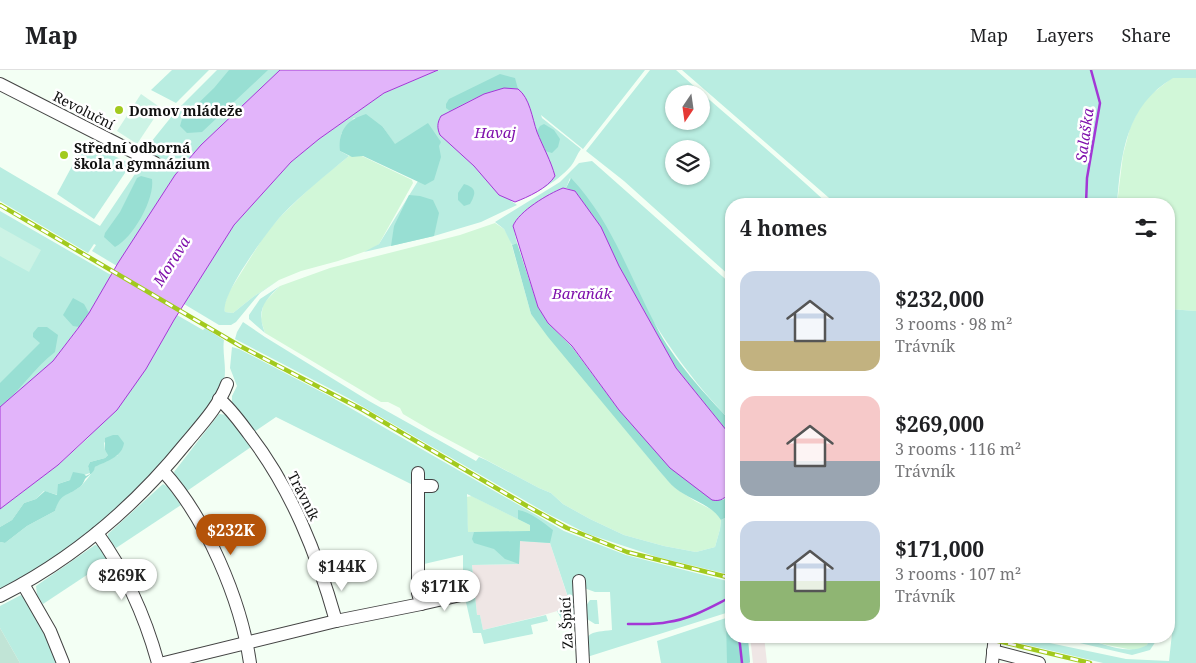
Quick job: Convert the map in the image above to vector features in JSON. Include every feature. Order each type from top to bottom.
[{"type":"street","name":"Revoluční","points":[[0,84],[155,163]]},
{"type":"street","points":[[0,596],[64,558],[129,506],[163,472],[219,399],[227,384]]},
{"type":"street","name":"Trávník","points":[[219,399],[252,438],[288,495],[317,560],[336,621]]},
{"type":"street","points":[[163,472],[187,504],[212,545],[229,586],[247,643],[250,663]]},
{"type":"street","points":[[420,604],[418,593],[418,480],[432,486]]},
{"type":"street","points":[[97,533],[113,557],[136,600],[151,637],[158,663]]},
{"type":"street","name":"Za Špicí","points":[[578,581],[583,663]]},
{"type":"street","points":[[23,584],[50,631],[63,663]]},
{"type":"street","points":[[164,663],[336,621],[464,594]]},
{"type":"street","points":[[994,643],[992,657],[1038,663]]},
{"type":"shaded area","points":[[172,70],[209,70],[176,103],[151,90]]},
{"type":"shaded area","points":[[217,70],[280,70],[201,145],[175,175],[117,266],[92,251],[96,245],[94,244],[88,253],[0,201],[0,167],[100,226],[143,162],[139,160],[147,147],[176,111]]},
{"type":"shaded area","points":[[229,70],[268,70],[202,132],[187,133],[180,126],[182,119],[214,88]]},
{"type":"shaded area","points":[[438,70],[645,70],[583,149],[541,115],[542,118],[581,149],[571,166],[551,183],[536,192],[511,201],[517,205],[481,222],[434,236],[364,252],[379,244],[418,181],[425,165],[395,145],[383,127],[354,118],[341,134],[340,151],[349,156],[306,192],[276,222],[237,278],[225,304],[225,312],[233,313],[253,297],[279,280],[260,293],[236,322],[231,325],[219,325],[184,304],[234,225],[291,162],[319,139],[384,93]]},
{"type":"shaded area","points":[[650,70],[676,70],[693,85],[665,85],[665,130],[710,130],[710,100],[821,198],[725,198],[725,272],[624,181],[586,151]]},
{"type":"shaded area","points":[[682,70],[1196,70],[1196,78],[1173,78],[1157,89],[1145,102],[1129,132],[1124,149],[1118,198],[829,198],[710,94],[710,85],[699,85]]},
{"type":"shaded area","points":[[500,74],[515,78],[518,89],[491,92],[450,111],[446,108],[449,99]]},
{"type":"shaded area","points":[[141,94],[161,108],[137,144],[117,131]]},
{"type":"shaded area","points":[[366,114],[383,127],[395,144],[428,123],[441,142],[439,146],[441,157],[434,180],[425,185],[363,156],[352,157],[340,151],[342,132],[345,127],[354,119]]},
{"type":"shaded area","points":[[544,124],[554,130],[560,139],[558,147],[552,153],[545,151],[537,131]]},
{"type":"shaded area","points":[[85,142],[131,164],[94,219],[57,194]]},
{"type":"shaded area","points":[[592,161],[725,279],[725,415],[706,394],[663,336],[624,274],[570,178],[566,188],[536,203],[516,221],[513,226],[517,243],[512,245],[504,229],[495,222],[560,182],[579,163]]},
{"type":"shaded area","points":[[141,176],[152,179],[150,197],[135,227],[115,247],[104,237],[105,233],[120,212],[137,178]]},
{"type":"shaded area","points":[[571,178],[597,212],[663,338],[680,364],[725,414],[725,429],[676,368],[619,266],[601,227],[575,191],[566,188]]},
{"type":"shaded area","points":[[464,184],[473,189],[474,194],[470,204],[464,206],[458,200],[458,193]]},
{"type":"shaded area","points":[[409,195],[433,200],[439,213],[434,236],[391,246],[394,226]]},
{"type":"shaded area","points":[[0,211],[111,275],[89,313],[53,361],[0,407]]},
{"type":"shaded area","points":[[0,227],[41,250],[29,272],[0,256]]},
{"type":"shaded area","points":[[517,243],[538,307],[548,323],[572,347],[619,410],[652,447],[723,500],[725,498],[725,518],[721,520],[712,510],[673,486],[548,337],[531,314],[512,245]]},
{"type":"shaded area","points":[[280,286],[263,307],[261,318],[265,333],[249,319],[249,315],[260,299]]},
{"type":"shaded area","points":[[73,298],[84,304],[89,313],[79,327],[73,326],[63,315]]},
{"type":"shaded area","points":[[1175,309],[1196,311],[1196,663],[1103,663],[1019,643],[1050,643],[1126,659],[1169,661],[1171,643],[1175,643]]},
{"type":"shaded area","points":[[177,315],[203,330],[205,328],[224,340],[225,376],[216,396],[169,457],[119,508],[82,539],[55,558],[0,590],[0,542],[5,543],[27,526],[55,511],[59,499],[81,486],[95,467],[118,455],[104,442],[105,450],[109,454],[105,458],[90,462],[88,466],[90,473],[58,484],[58,495],[44,491],[36,499],[24,503],[12,520],[0,527],[0,509],[58,465],[88,438],[146,369]]},
{"type":"shaded area","points":[[243,322],[369,401],[476,461],[479,457],[486,460],[551,493],[563,504],[590,519],[624,535],[664,546],[696,552],[715,547],[721,520],[725,518],[725,574],[657,557],[588,534],[548,514],[348,398],[235,339]]},
{"type":"shaded area","points":[[38,327],[47,327],[58,335],[55,352],[0,407],[0,383],[40,343],[33,337],[33,333]]},
{"type":"shaded area","points":[[232,347],[333,398],[564,531],[626,555],[725,580],[725,613],[587,657],[587,638],[589,635],[612,630],[610,592],[595,592],[584,588],[575,623],[572,625],[562,620],[557,611],[571,606],[550,543],[520,541],[519,564],[472,565],[477,615],[480,615],[483,630],[546,615],[548,621],[531,625],[533,634],[484,644],[481,633],[473,633],[463,589],[463,555],[424,564],[423,490],[276,417],[254,432],[232,402],[232,396],[237,386],[230,368]],"holes":[[[467,494],[530,525],[530,531],[468,532]]]},
{"type":"shaded area","points":[[219,414],[227,415],[251,447],[187,491],[184,490],[176,479],[174,472]]},
{"type":"shaded area","points":[[118,435],[124,443],[123,448],[117,455],[95,467],[93,472],[85,479],[81,486],[62,497],[55,511],[27,526],[5,543],[0,542],[0,527],[12,520],[24,503],[36,499],[45,491],[57,495],[58,484],[70,480],[73,472],[86,476],[90,474],[88,466],[90,462],[105,458],[108,455],[105,450],[105,438]]},
{"type":"shaded area","points":[[163,484],[168,487],[181,505],[116,548],[108,538],[108,534]]},
{"type":"shaded area","points":[[518,510],[532,515],[553,530],[550,543],[520,541],[519,564],[505,559],[494,549],[474,543],[472,539],[474,532],[530,531],[530,525],[518,519]]},
{"type":"shaded area","points":[[520,541],[550,543],[571,607],[483,630],[480,615],[477,615],[472,565],[519,564]]},
{"type":"shaded area","points":[[95,545],[99,546],[108,561],[43,604],[37,595],[36,586]]},
{"type":"shaded area","points":[[21,595],[30,603],[59,663],[20,663],[0,628],[0,606]]},
{"type":"shaded area","points":[[590,600],[597,600],[599,624],[595,624],[587,619],[586,606]]},
{"type":"shaded area","points":[[725,618],[725,643],[748,643],[750,663],[661,663],[657,641]]},
{"type":"shaded area","points":[[727,643],[748,643],[750,662],[727,663]]},
{"type":"shaded area","points":[[751,643],[765,643],[767,663],[753,663]]},
{"type":"shaded area","points":[[1080,643],[1100,643],[1130,650],[1147,645],[1148,643],[1155,643],[1150,650],[1132,655]]},
{"type":"green space","points":[[1173,77],[1196,77],[1196,311],[1175,309],[1175,198],[1118,198],[1123,155],[1130,128],[1140,107],[1148,97]]},
{"type":"green space","points":[[349,156],[362,156],[412,180],[413,183],[379,244],[372,249],[301,271],[279,280],[233,313],[225,312],[224,306],[229,292],[266,233],[313,185]]},
{"type":"green space","points":[[495,223],[504,229],[510,239],[531,314],[675,488],[716,512],[721,519],[715,547],[696,552],[664,546],[624,535],[590,519],[563,504],[551,493],[432,431],[403,414],[400,408],[388,402],[381,402],[265,333],[261,320],[263,304],[280,286],[330,268],[460,235]]},
{"type":"green space","points":[[472,496],[530,525],[530,531],[468,532],[466,497]]},
{"type":"green space","points":[[0,628],[20,663],[0,663]]},
{"type":"green space","points":[[1100,643],[1148,643],[1141,649],[1133,650]]},
{"type":"water","name":"Morava","points":[[280,70],[438,70],[384,93],[319,139],[291,162],[234,225],[174,320],[146,369],[117,410],[58,465],[0,509],[0,407],[53,361],[79,327],[175,175],[201,145]]},
{"type":"water","name":"Havaj","points":[[504,88],[518,89],[525,98],[555,176],[543,188],[515,202],[499,195],[474,166],[440,135],[438,128],[441,116],[484,94]]},
{"type":"water","name":"Baraňák","points":[[563,188],[575,191],[601,227],[619,266],[676,368],[725,429],[725,498],[723,499],[712,500],[670,468],[619,410],[572,346],[548,323],[538,307],[513,226],[521,215],[550,194]]},
{"type":"waterway","name":"Salaška","points":[[1086,198],[1087,178],[1100,103],[1091,70]]},
{"type":"waterway","points":[[628,624],[663,623],[685,618],[725,600]]},
{"type":"waterway","name":"Salaška","points":[[740,643],[742,663]]},
{"type":"railway","points":[[0,205],[240,346],[363,410],[567,528],[627,552],[725,576]]},
{"type":"railway","points":[[1006,643],[1090,663]]},
{"type":"place","name":"Domov mládeže","points":[[119,110]]},
{"type":"place","name":"Střední odborná škola a gymnázium","points":[[64,155]]}]
